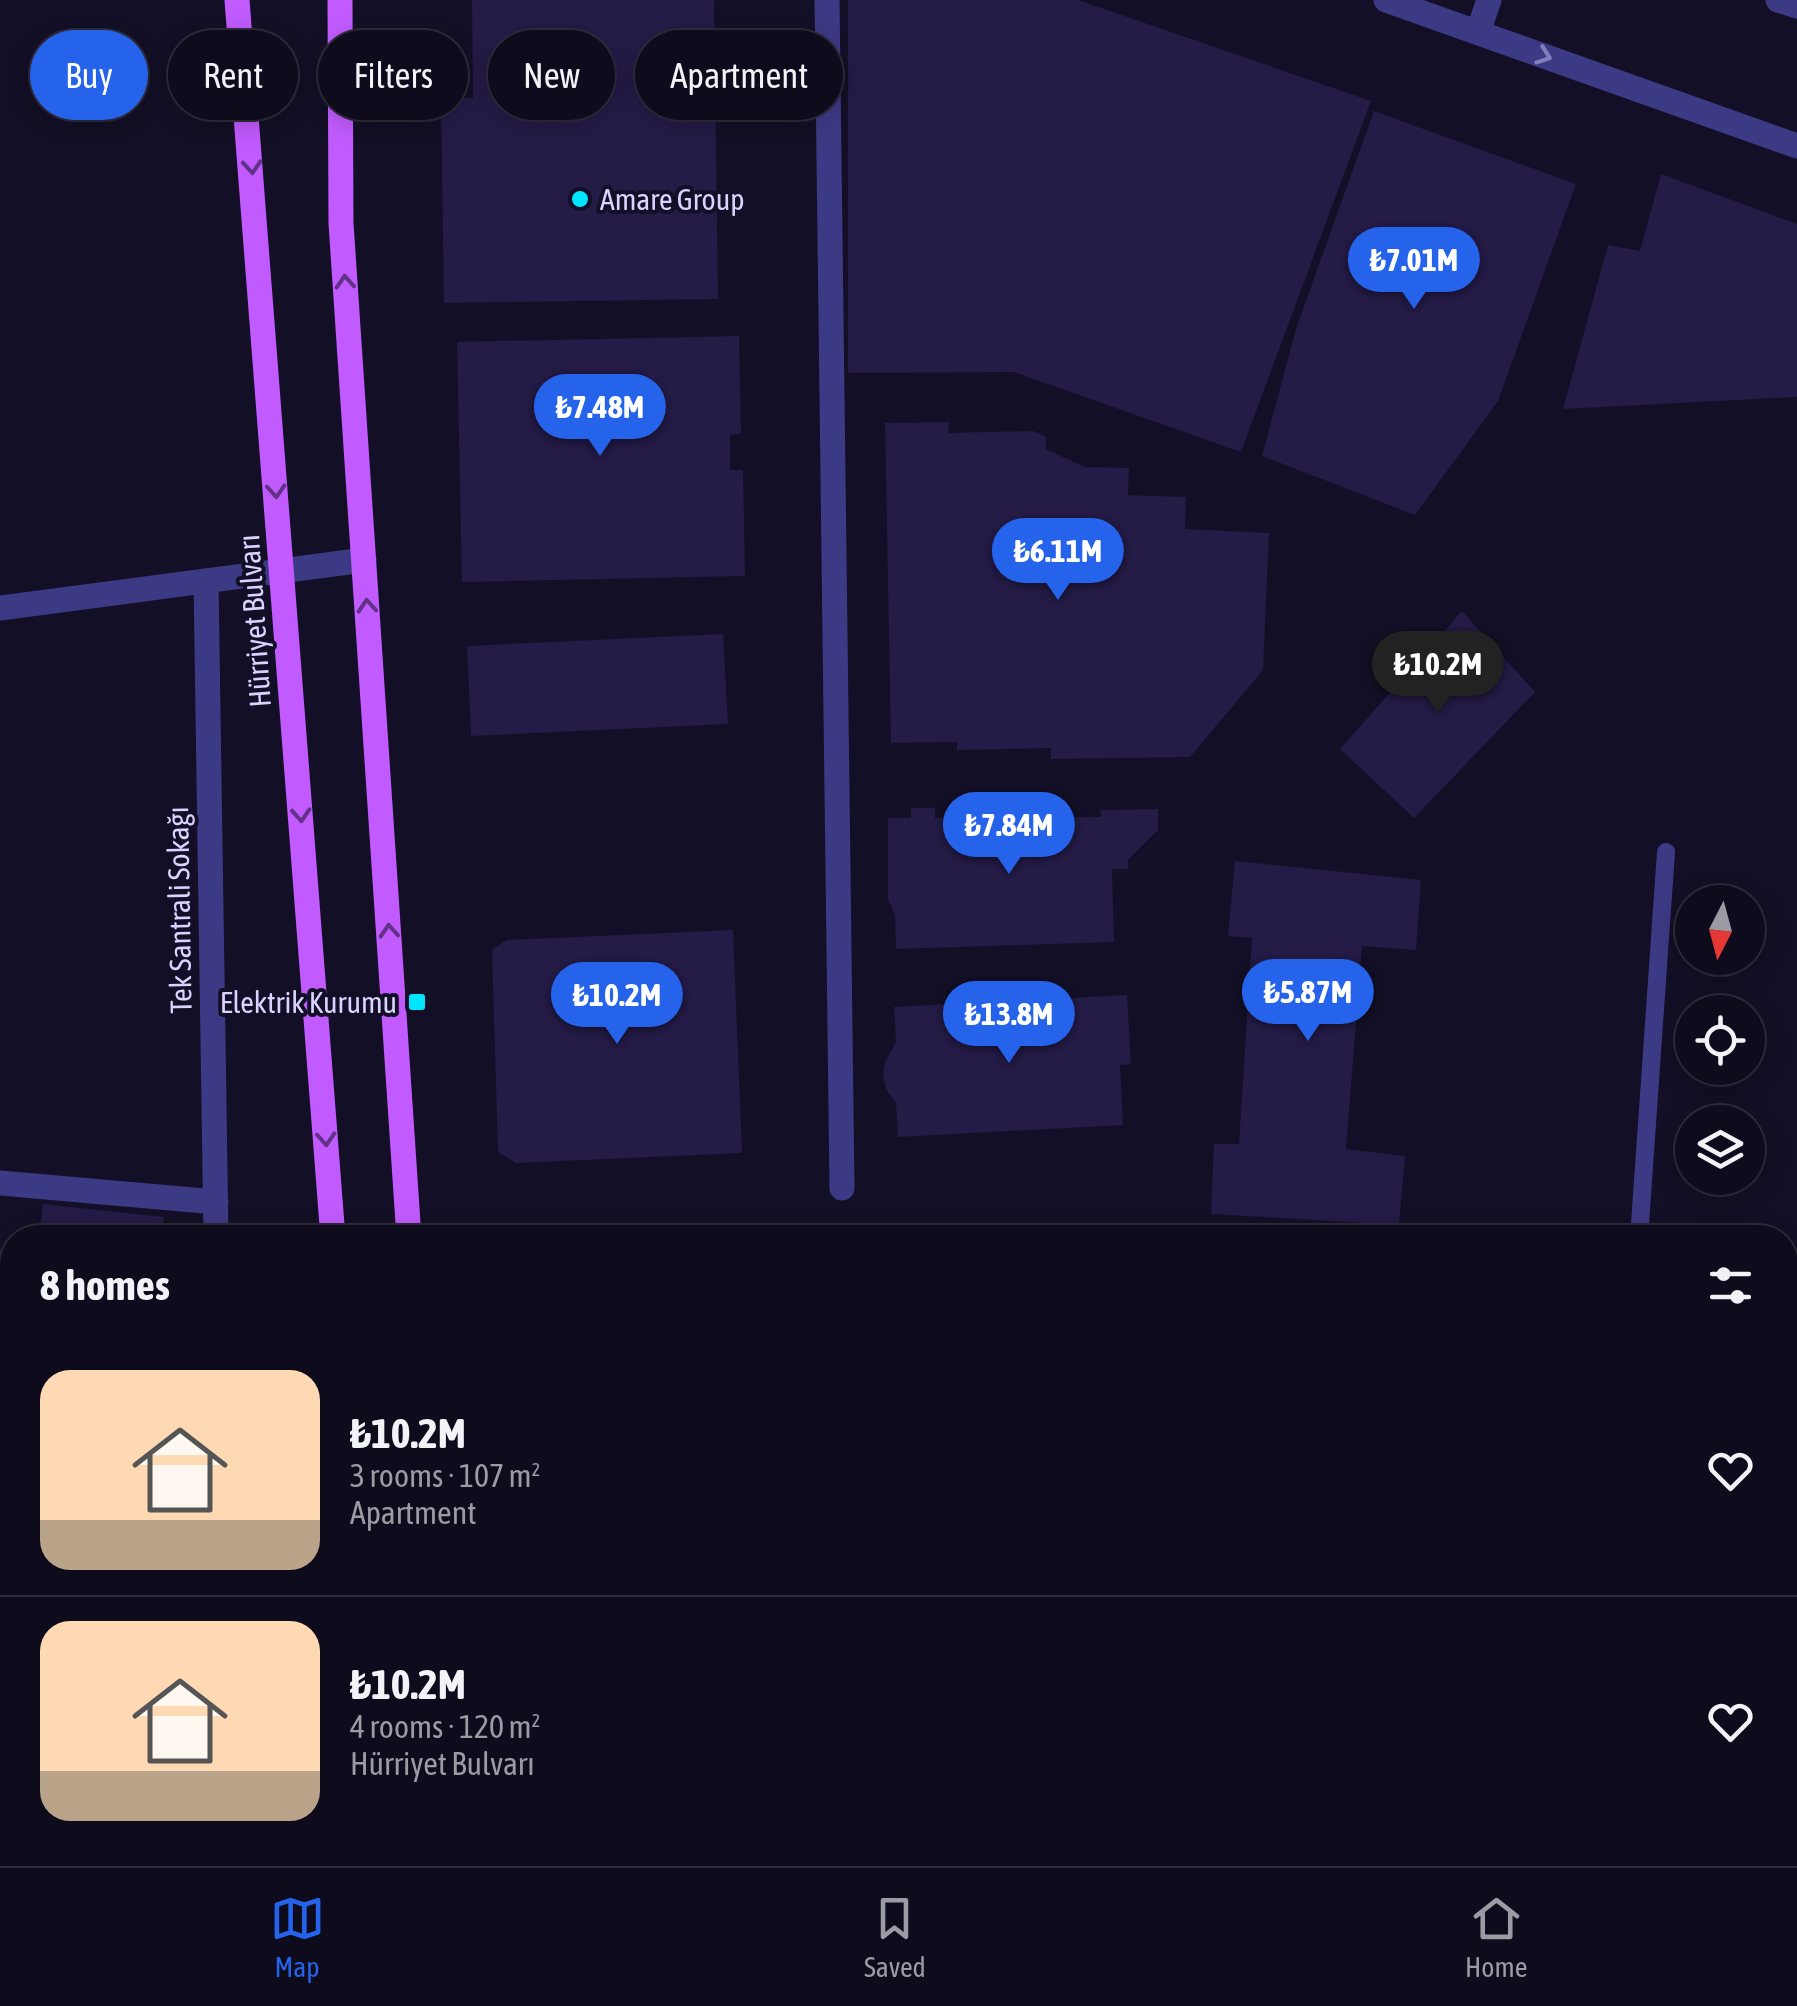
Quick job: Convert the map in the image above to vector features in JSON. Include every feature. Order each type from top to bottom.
[{"type":"main road","name":"Hürriyet Bulvarı","points":[[237,0],[333,1225]]},
{"type":"main road","points":[[340,0],[341,223],[408,1225]]},
{"type":"street","points":[[827,0],[842,1188]]},
{"type":"street","points":[[1386,0],[1797,146]]},
{"type":"street","points":[[1478,32],[1489,0]]},
{"type":"street","points":[[1778,0],[1797,6]]},
{"type":"street","points":[[0,608],[364,560]]},
{"type":"street","name":"Tek Santrali Sokağı","points":[[206,581],[216,1225]]},
{"type":"street","points":[[0,1182],[216,1202]]},
{"type":"lane","points":[[1640,1225],[1666,852]]},
{"type":"building","name":"Amare Group","points":[[472,0],[714,0],[714,30],[635,30],[635,120],[716,120],[718,299],[444,303],[441,120],[468,120],[468,98],[473,98]]},
{"type":"building","points":[[848,0],[1078,0],[1371,101],[1241,452],[1014,372],[848,373]]},
{"type":"building","points":[[1374,111],[1576,184],[1498,401],[1415,515],[1262,456],[1296,329]]},
{"type":"building","points":[[1661,174],[1797,224],[1797,397],[1563,409],[1608,245],[1640,251]]},
{"type":"building","points":[[739,336],[741,434],[730,435],[730,470],[743,470],[745,576],[462,582],[457,342]]},
{"type":"building","points":[[949,422],[948,433],[1033,431],[1046,437],[1046,449],[1084,467],[1129,468],[1128,495],[1186,497],[1185,529],[1269,533],[1263,670],[1190,757],[1051,759],[1051,748],[957,750],[957,742],[891,743],[885,423]]},
{"type":"building","points":[[1462,611],[1535,692],[1414,818],[1340,749]]},
{"type":"building","points":[[723,634],[728,724],[471,736],[467,646]]},
{"type":"building","points":[[911,808],[935,808],[935,818],[1101,817],[1101,810],[1158,809],[1158,830],[1128,860],[1128,869],[1112,869],[1114,942],[896,949],[895,915],[888,899],[888,818],[911,818]]},
{"type":"building","points":[[1235,861],[1421,880],[1416,950],[1362,946],[1346,1149],[1405,1156],[1399,1225],[1211,1214],[1214,1144],[1239,1144],[1252,938],[1228,936]]},
{"type":"building","points":[[733,930],[742,1153],[516,1163],[498,1152],[492,950],[507,940]]},
{"type":"building","points":[[1127,995],[1131,1064],[1120,1065],[1123,1125],[898,1137],[896,1103],[886,1089],[883,1075],[896,1042],[894,1007]]},
{"type":"building","points":[[43,1204],[164,1217],[163,1225],[41,1225]]},
{"type":"place","name":"Amare Group","points":[[580,199]]},
{"type":"place","name":"Elektrik Kurumu","points":[[417,1002]]}]
